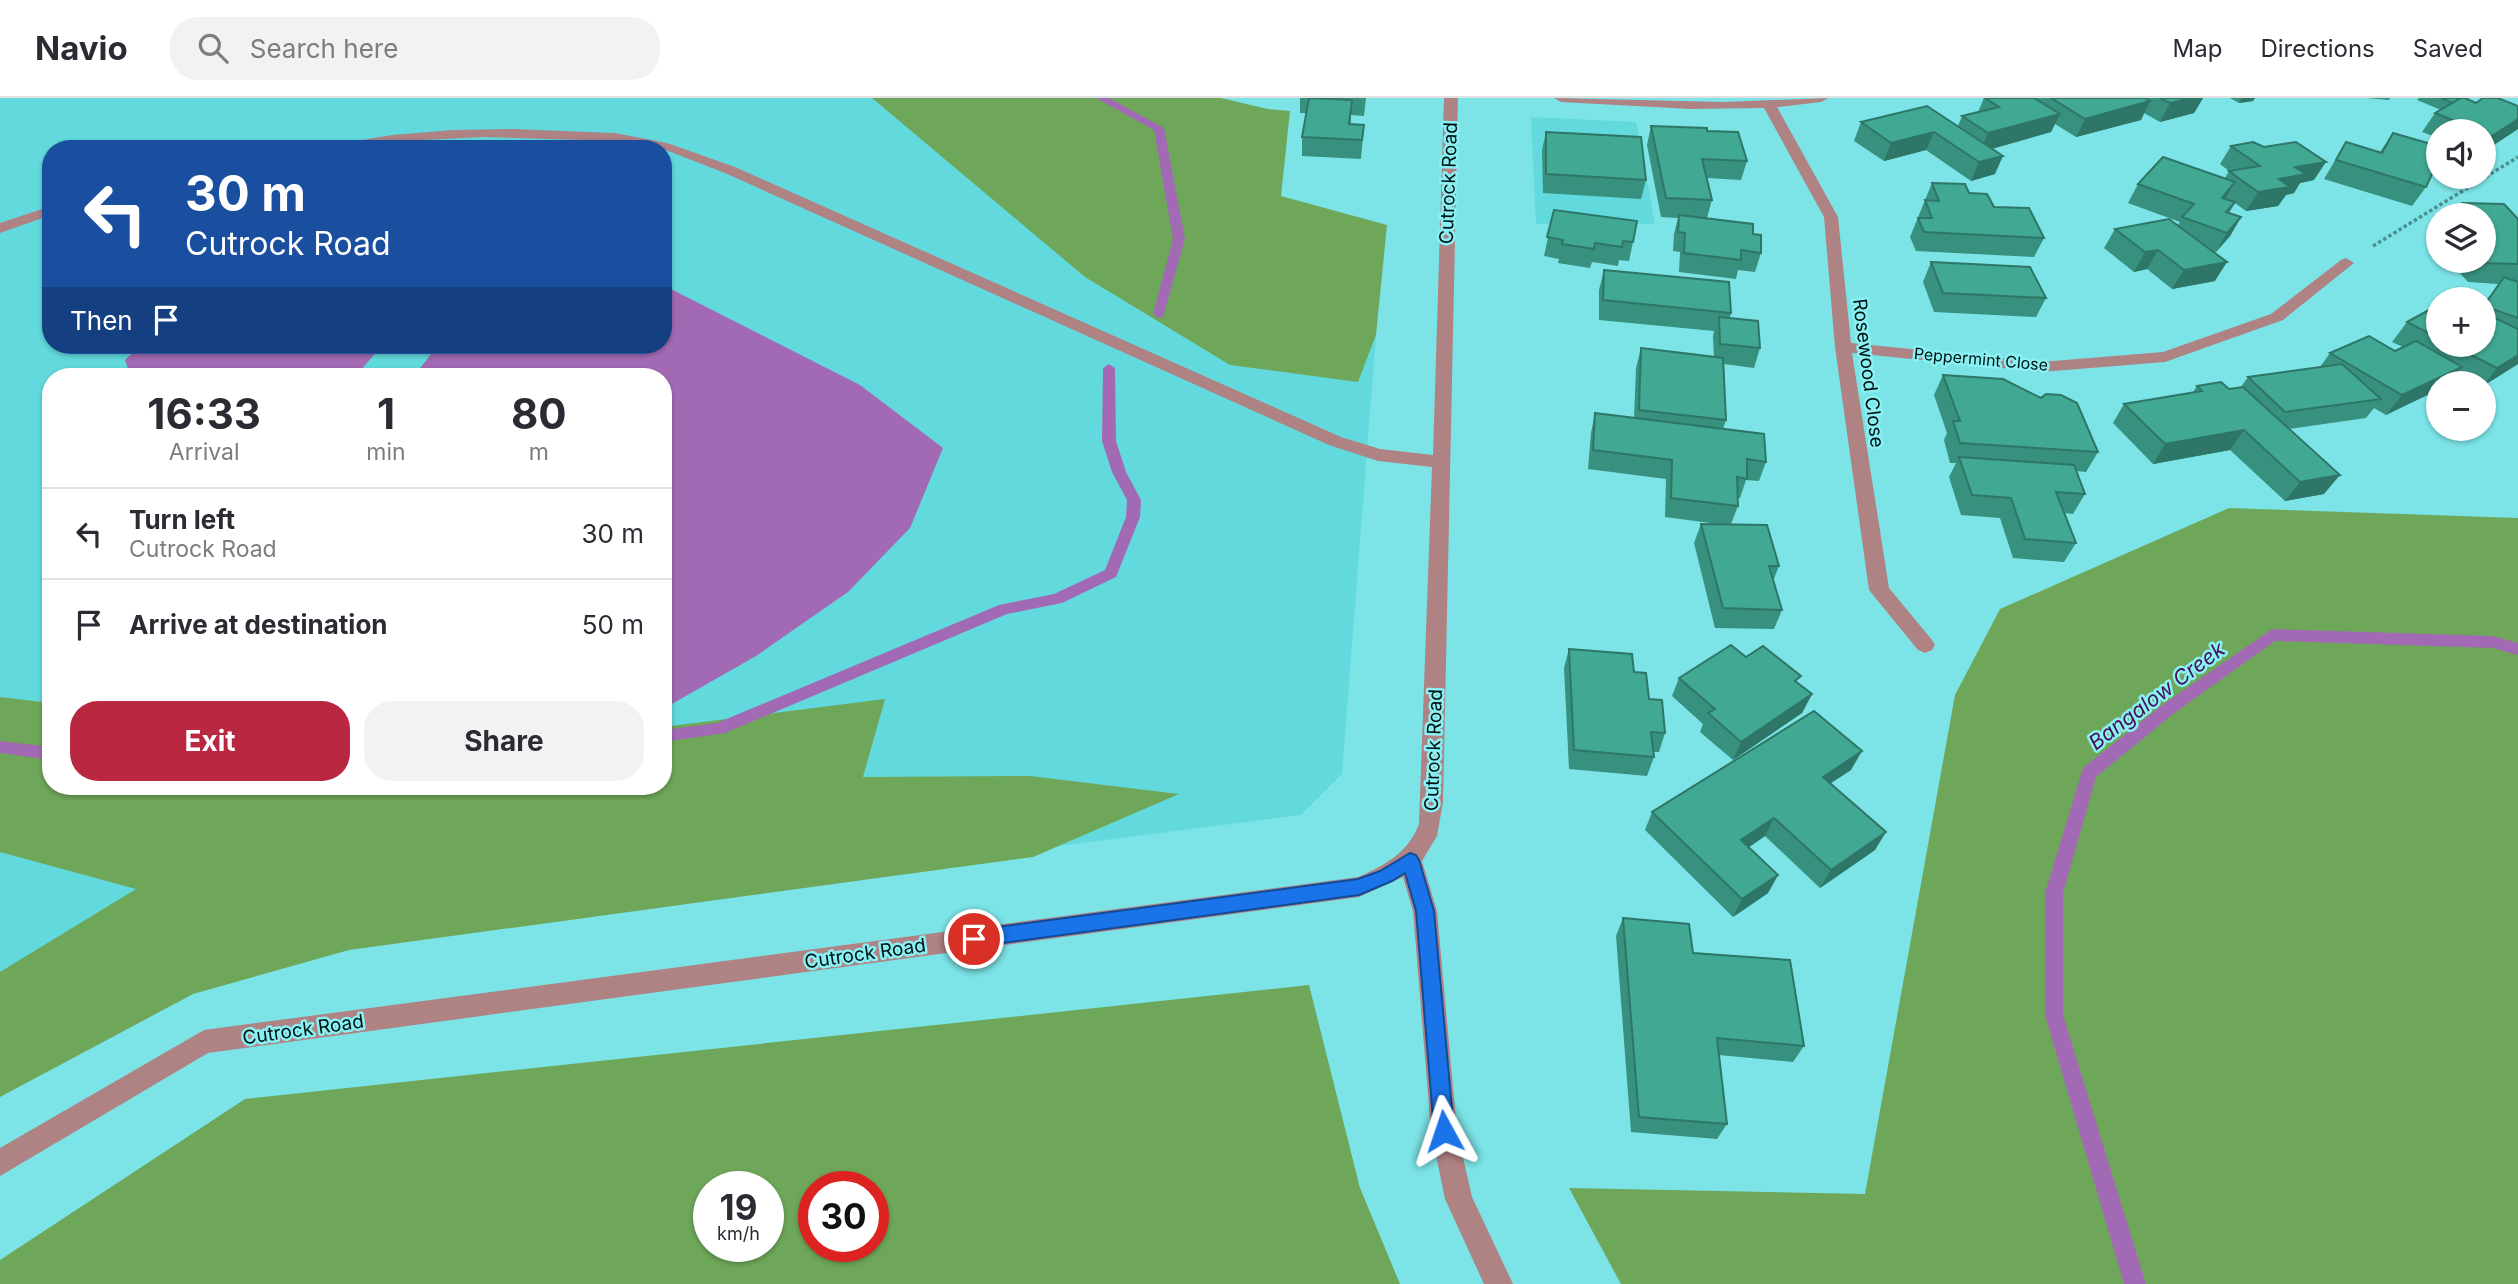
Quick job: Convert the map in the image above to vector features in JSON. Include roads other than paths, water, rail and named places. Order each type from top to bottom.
[{"type":"street","name":"Cutrock Road","points":[[0,1163],[204,1042],[1359,887],[1386,876],[1410,860],[1430,825],[1451,98]]},
{"type":"street","points":[[1561,98],[1721,105],[1768,104],[1821,98]]},
{"type":"street","name":"Rosewood Close","points":[[1768,104],[1831,217],[1843,347],[1879,590],[1925,645]]},
{"type":"street","points":[[375,140],[457,132],[550,134],[637,140]]},
{"type":"street","points":[[672,149],[730,170],[1335,441],[1378,455],[1442,462]]},
{"type":"street","points":[[0,228],[42,213]]},
{"type":"street","name":"Peppermint Close","points":[[1843,347],[2042,367],[2165,357],[2277,317],[2346,262]]},
{"type":"street","points":[[1410,860],[1425,911],[1444,1131],[1459,1199],[1499,1284]]},
{"type":"waterway","points":[[1101,98],[1159,128],[1179,239],[1159,314]]},
{"type":"waterway","points":[[672,735],[719,729],[1004,609],[1057,599],[1111,573],[1133,517],[1134,500],[1119,472],[1109,441],[1109,368]]},
{"type":"waterway","name":"Bangalow Creek","points":[[2135,1284],[2054,1015],[2054,893],[2089,773],[2167,710],[2272,635],[2493,642],[2518,649]]},
{"type":"waterway","points":[[0,747],[42,753]]}]
